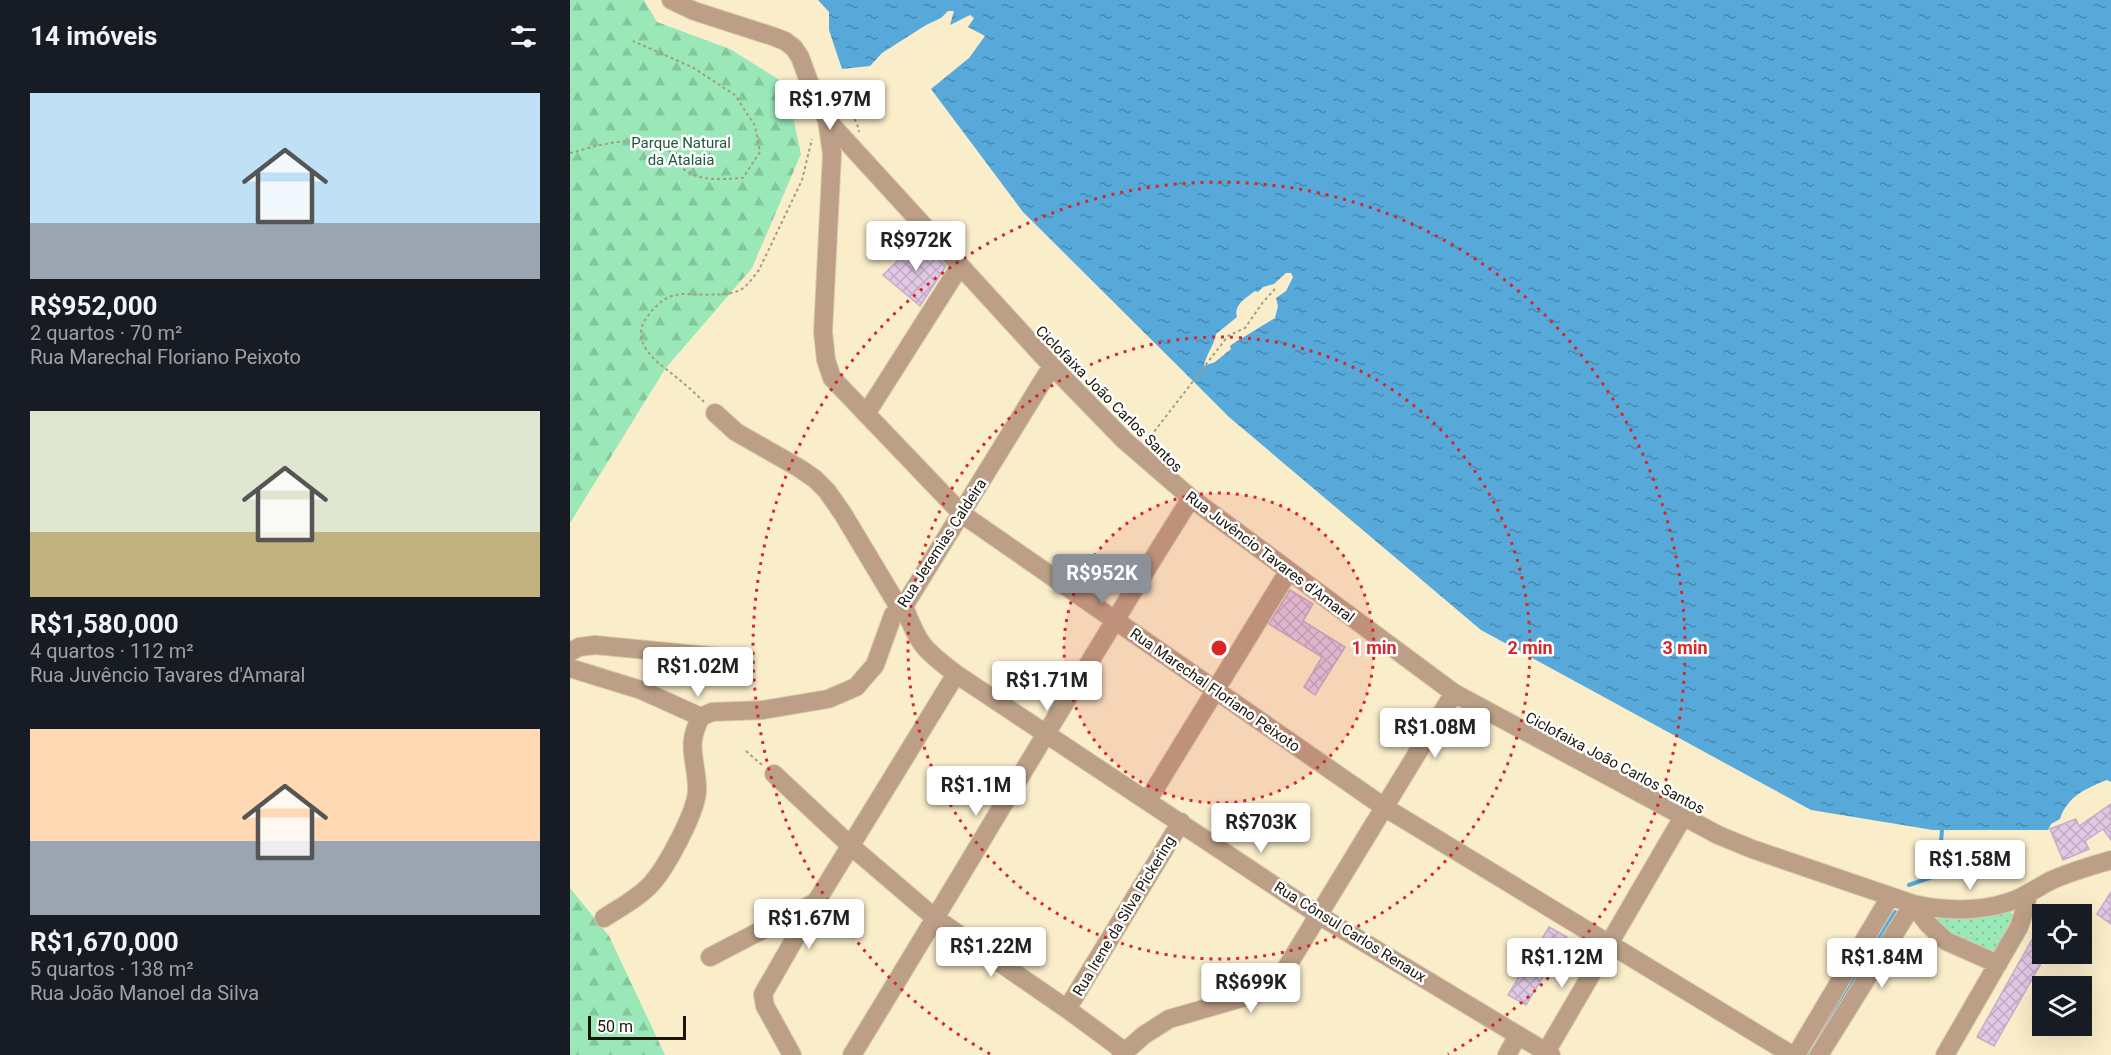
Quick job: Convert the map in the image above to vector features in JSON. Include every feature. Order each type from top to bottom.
[{"type":"street","points":[[671,0],[694,11],[784,41],[794,48],[827,120]]},
{"type":"street","name":"Rua Juvêncio Tavares d'Amaral","points":[[827,120],[1052,366],[1138,452],[1191,498],[1288,572],[1454,693],[1683,817],[1736,843],[1914,904],[1949,910],[1986,908],[2009,903],[2050,882],[2111,860]]},
{"type":"street","name":"Rua Marechal Floriano Peixoto","points":[[827,120],[832,154],[823,332],[832,378],[962,514],[1384,807],[1794,1055]]},
{"type":"street","points":[[832,154],[840,146],[849,143]]},
{"type":"street","points":[[866,414],[960,266]]},
{"type":"street","name":"Rua Jeremias Caldeira","points":[[702,717],[712,712],[763,710],[828,699],[856,687],[874,665],[893,615],[904,606],[1052,366]]},
{"type":"street","points":[[715,413],[736,432],[799,468],[827,491],[897,604],[904,606]]},
{"type":"street","points":[[852,1055],[1114,620],[1191,498]]},
{"type":"street","points":[[1148,800],[1288,572]]},
{"type":"street","name":"Rua Cônsul Carlos Renaux","points":[[904,606],[914,633],[923,646],[933,657],[956,674],[1320,916],[1549,1054]]},
{"type":"street","points":[[570,652],[579,647],[595,645],[720,657]]},
{"type":"street","points":[[570,668],[641,690],[702,717],[693,733],[692,755],[697,794],[691,818],[653,882],[636,897],[604,918]]},
{"type":"street","points":[[792,1055],[765,1006],[764,994],[816,903],[956,674]]},
{"type":"street","points":[[774,774],[852,847],[935,918],[1067,1009],[1123,1053],[1155,1027],[1169,1019],[1266,991],[1277,983],[1454,693]]},
{"type":"street","points":[[1549,1054],[1683,817]]},
{"type":"street","name":"Rua Irene da Silva Pickering","points":[[1067,1009],[1181,822]]},
{"type":"street","points":[[1945,1055],[2019,927],[2028,895]]},
{"type":"street","points":[[1794,1055],[1890,897]]},
{"type":"street","points":[[710,957],[816,903]]},
{"type":"street","points":[[1819,1055],[1914,904],[1928,924],[1946,941],[1998,964]]},
{"type":"street","points":[[1507,1055],[1518,1035]]},
{"type":"path","points":[[570,153],[598,145],[638,140],[665,146],[682,167],[708,180],[743,178],[760,152],[755,126],[735,95],[692,67],[633,41]]},
{"type":"path","points":[[715,413],[699,396],[649,354],[641,340],[642,324],[662,301],[674,295],[688,292],[714,295],[731,293],[741,290],[749,282],[759,270],[802,180],[812,139]]},
{"type":"path","points":[[1138,452],[1228,336],[1245,328],[1275,289]]},
{"type":"path","points":[[746,751],[774,774]]},
{"type":"green space","name":"Parque Natural da Atalaia","points":[[570,0],[644,0],[657,22],[730,49],[786,84],[801,154],[752,268],[665,369],[570,523]]},
{"type":"green space","points":[[570,888],[609,936],[665,1055],[570,1055]]},
{"type":"green space","points":[[2009,911],[2013,918],[1996,953],[1954,937],[1936,919],[1939,917]]},
{"type":"water","points":[[818,0],[2111,0],[2111,782],[2107,780],[2078,794],[2067,805],[2060,819],[2051,824],[2048,830],[1933,830],[1811,810],[1481,630],[1229,417],[1023,212],[931,89],[969,58],[985,36],[968,27],[974,18],[970,15],[950,25],[954,11],[948,11],[941,18],[882,53],[870,66],[842,69],[829,30],[829,12]],"holes":[[[1286,273],[1291,273],[1293,277],[1286,291],[1276,298],[1278,306],[1275,318],[1234,343],[1230,346],[1231,349],[1215,362],[1204,366],[1216,334],[1237,317],[1237,309],[1241,302],[1255,291],[1258,292],[1263,287],[1274,284]]]},
{"type":"building","points":[[921,239],[946,266],[920,306],[883,275]]},
{"type":"building","points":[[1290,590],[1313,604],[1303,621],[1345,647],[1315,695],[1304,687],[1322,657],[1269,624]]},
{"type":"building","points":[[2111,804],[2111,840],[2103,829],[2085,841],[2089,849],[2063,860],[2050,829],[2076,819],[2079,826]]},
{"type":"building","points":[[2111,892],[2111,924],[2097,914]]},
{"type":"building","points":[[1549,927],[1567,937],[1526,1005],[1508,995]]},
{"type":"building","points":[[2032,940],[2032,964],[2041,964],[1994,1046],[1977,1037]]},
{"type":"waterway","points":[[1909,885],[1932,877],[1939,866],[1942,830]]},
{"type":"waterway","points":[[1807,1055],[1895,912]]}]
